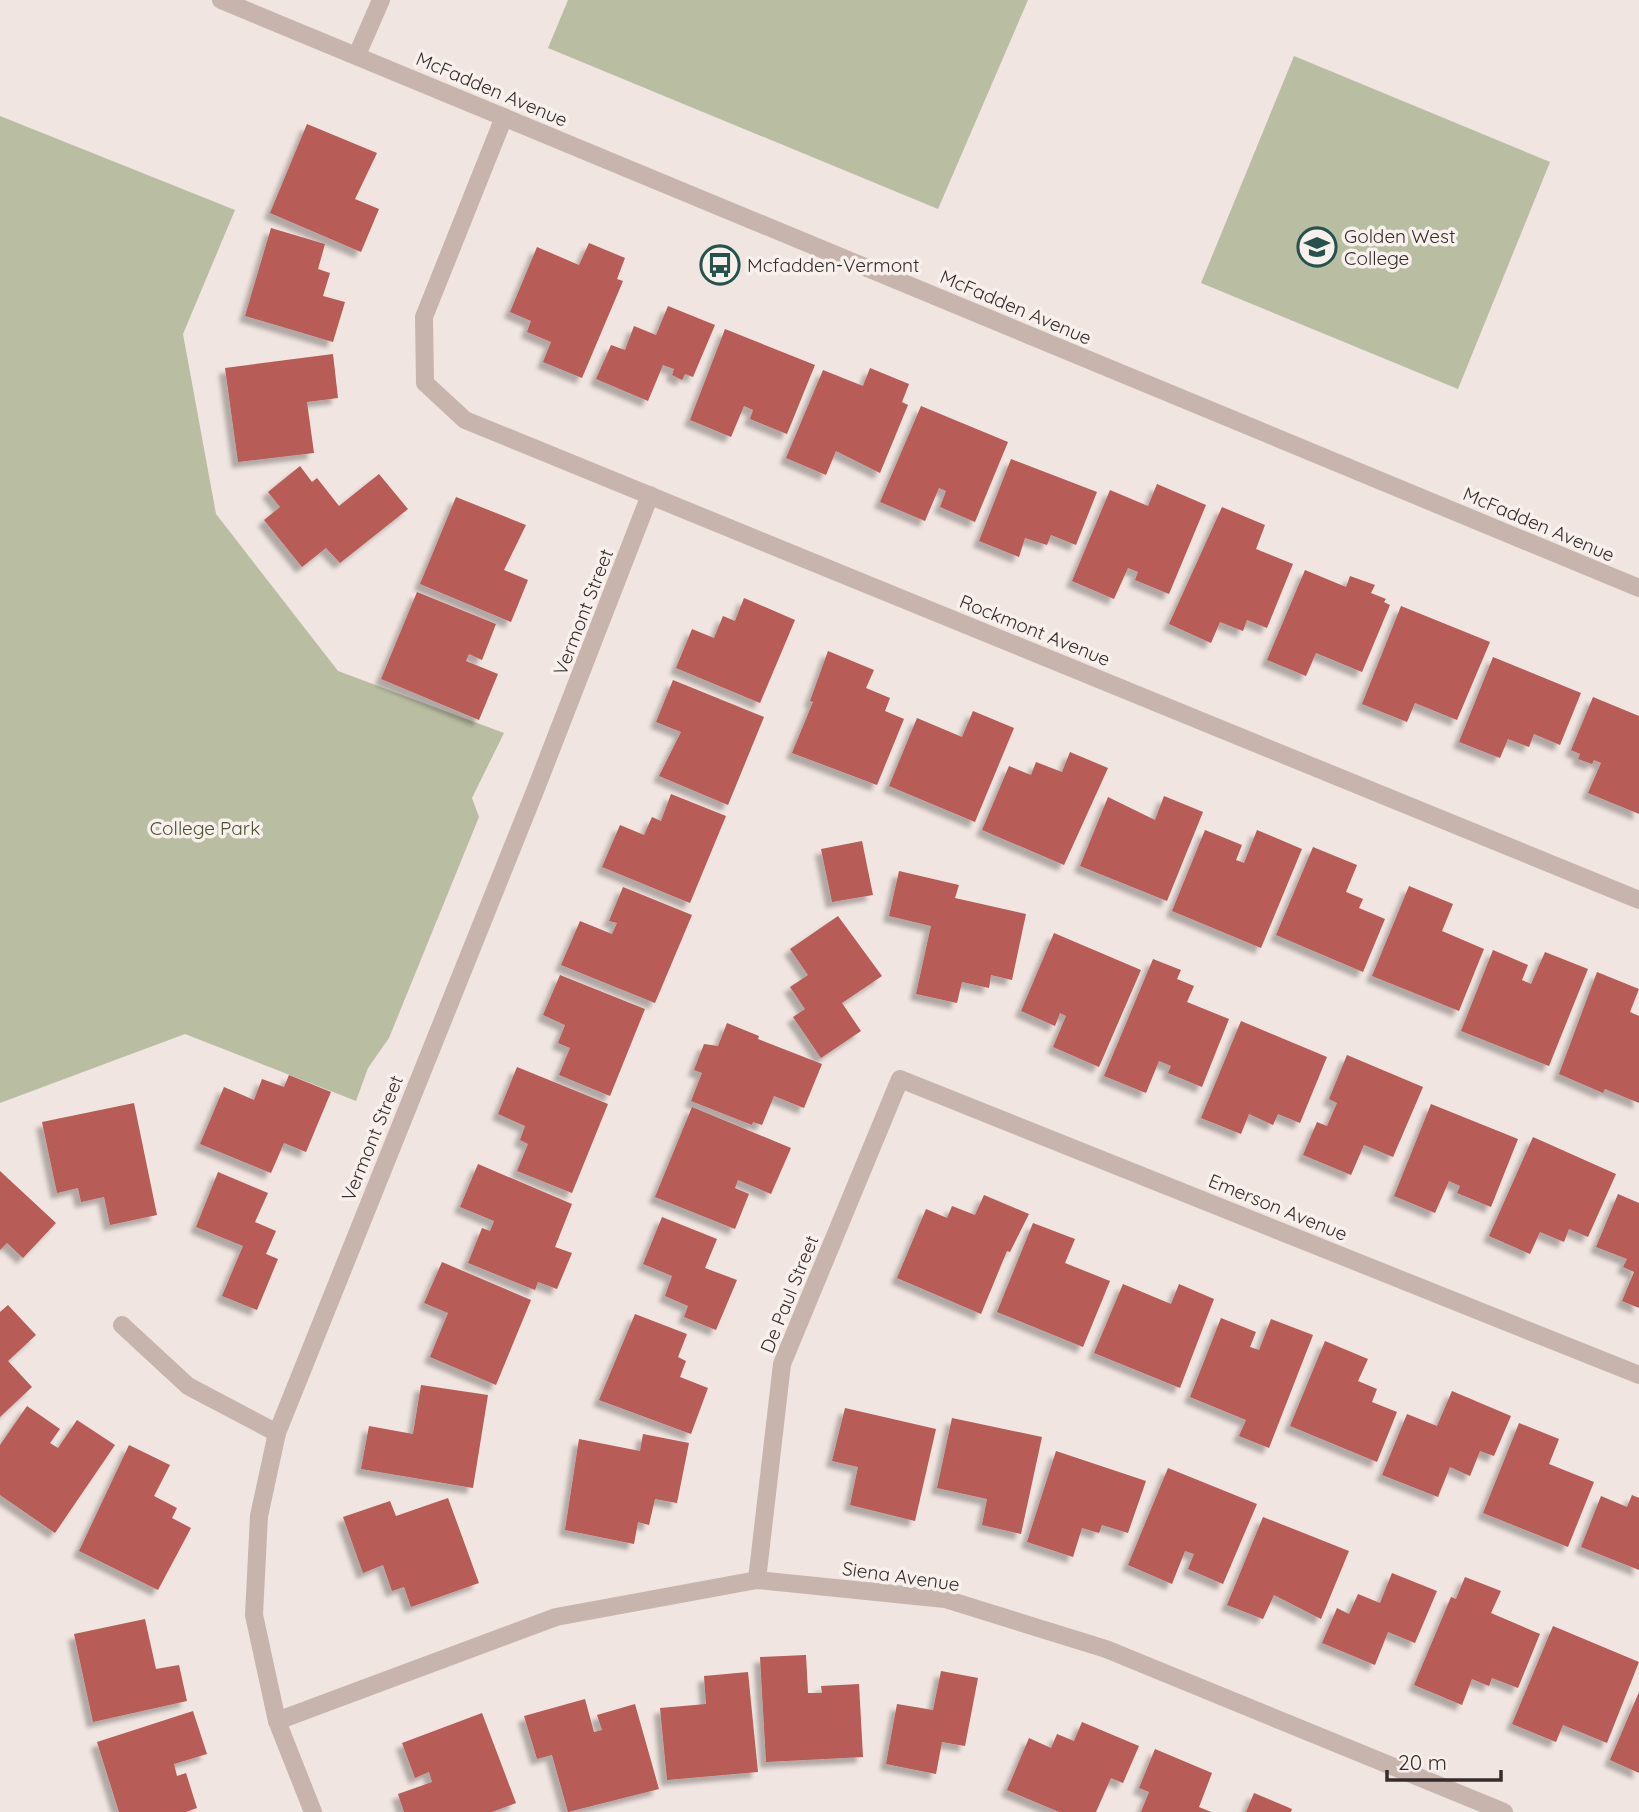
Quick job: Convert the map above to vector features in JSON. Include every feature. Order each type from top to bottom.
[{"type":"street","name":"McFadden Avenue","points":[[221,0],[1639,589]]},
{"type":"street","points":[[357,55],[381,0]]},
{"type":"street","name":"Rockmont Avenue","points":[[503,117],[424,317],[425,383],[465,420],[1639,900]]},
{"type":"street","name":"Vermont Street","points":[[313,1812],[277,1721],[254,1615],[259,1516],[277,1433],[535,791],[650,495]]},
{"type":"street","name":"Emerson Avenue","points":[[900,1079],[1639,1375]]},
{"type":"street","name":"De Paul Street","points":[[757,1580],[782,1364],[900,1079]]},
{"type":"street","points":[[122,1325],[188,1386],[277,1433]]},
{"type":"street","name":"Siena Avenue","points":[[277,1721],[556,1617],[757,1580],[945,1600],[1094,1645],[1504,1812]]},
{"type":"green space","points":[[568,0],[1028,0],[938,209],[548,48]]},
{"type":"green space","points":[[1294,56],[1550,162],[1458,389],[1201,283]]},
{"type":"green space","name":"College Park","points":[[0,116],[235,210],[183,334],[216,514],[338,671],[504,733],[472,798],[479,817],[389,1038],[368,1068],[356,1101],[185,1034],[0,1103]]},
{"type":"building","points":[[307,124],[377,153],[355,199],[379,209],[361,252],[270,213]]},
{"type":"building","points":[[271,228],[325,244],[318,269],[330,273],[323,296],[345,302],[333,342],[245,316]]},
{"type":"building","points":[[589,243],[625,258],[617,279],[623,281],[582,378],[543,362],[551,342],[527,332],[531,321],[510,312],[537,247],[579,265]]},
{"type":"building","points":[[668,306],[715,325],[693,377],[685,374],[682,380],[672,375],[674,369],[663,365],[648,401],[596,379],[611,345],[625,350],[634,326],[656,335]]},
{"type":"building","points":[[725,329],[815,365],[787,434],[750,419],[753,410],[744,406],[731,437],[690,420]]},
{"type":"building","points":[[333,354],[338,398],[307,402],[314,453],[238,462],[225,368]]},
{"type":"building","points":[[870,368],[909,384],[902,402],[908,405],[880,473],[836,451],[826,475],[786,458],[823,370],[863,386]]},
{"type":"building","points":[[921,406],[1008,442],[975,522],[940,507],[946,491],[939,488],[925,521],[880,502]]},
{"type":"building","points":[[1011,459],[1097,492],[1076,545],[1051,535],[1047,545],[1025,538],[1019,557],[979,541]]},
{"type":"building","points":[[300,466],[312,482],[317,478],[339,506],[379,474],[408,509],[340,563],[326,548],[302,567],[264,520],[280,507],[268,492]]},
{"type":"building","points":[[1157,484],[1206,505],[1169,594],[1135,580],[1138,572],[1128,568],[1114,599],[1072,581],[1110,490],[1148,506]]},
{"type":"building","points":[[456,497],[526,525],[504,570],[528,580],[511,622],[420,584]]},
{"type":"building","points":[[1222,507],[1265,525],[1256,549],[1293,564],[1267,628],[1247,620],[1243,631],[1220,622],[1211,643],[1169,624]]},
{"type":"building","points":[[1305,570],[1346,587],[1350,576],[1375,585],[1371,593],[1386,599],[1384,602],[1390,605],[1362,672],[1316,653],[1306,676],[1267,660]]},
{"type":"building","points":[[417,592],[496,624],[482,660],[469,654],[466,661],[498,674],[479,720],[381,679]]},
{"type":"building","points":[[744,598],[795,620],[760,703],[676,668],[692,629],[714,638],[723,616],[735,621]]},
{"type":"building","points":[[1401,606],[1490,642],[1457,720],[1415,703],[1407,722],[1362,704]]},
{"type":"building","points":[[828,651],[874,670],[866,688],[890,698],[885,711],[904,719],[877,785],[792,753],[813,702],[810,701]]},
{"type":"building","points":[[1493,657],[1581,693],[1560,745],[1534,734],[1529,747],[1508,739],[1500,758],[1459,742]]},
{"type":"building","points":[[673,680],[764,717],[728,805],[659,776],[681,732],[656,722]]},
{"type":"building","points":[[1593,697],[1639,716],[1639,814],[1588,793],[1601,763],[1594,760],[1592,764],[1578,759],[1580,754],[1571,750]]},
{"type":"building","points":[[973,711],[1014,728],[975,822],[889,786],[917,718],[962,737]]},
{"type":"building","points":[[1070,752],[1108,768],[1064,865],[982,830],[1009,766],[1031,775],[1036,762],[1062,772]]},
{"type":"building","points":[[671,794],[726,816],[690,903],[602,867],[620,825],[644,835],[652,817],[661,821]]},
{"type":"building","points":[[1164,796],[1203,812],[1167,901],[1080,866],[1108,797],[1155,820]]},
{"type":"building","points":[[1205,830],[1242,845],[1236,860],[1244,863],[1257,830],[1302,849],[1261,948],[1172,911]]},
{"type":"building","points":[[862,841],[873,895],[832,902],[821,849]]},
{"type":"building","points":[[1313,847],[1357,865],[1346,892],[1363,899],[1359,908],[1385,919],[1363,972],[1276,935]]},
{"type":"building","points":[[899,871],[959,885],[955,898],[1026,914],[1012,980],[991,975],[989,988],[962,982],[957,1003],[916,994],[931,926],[889,916]]},
{"type":"building","points":[[1409,886],[1453,904],[1442,931],[1484,949],[1459,1011],[1372,976]]},
{"type":"building","points":[[623,887],[692,915],[655,1003],[561,965],[580,921],[612,934],[617,923],[609,921]]},
{"type":"building","points":[[838,916],[882,976],[842,1003],[861,1031],[821,1058],[793,1017],[805,1009],[790,987],[808,975],[790,949]]},
{"type":"building","points":[[1054,933],[1141,970],[1099,1067],[1053,1047],[1066,1016],[1060,1013],[1055,1026],[1021,1011]]},
{"type":"building","points":[[1493,950],[1528,965],[1522,980],[1531,984],[1545,952],[1588,969],[1549,1066],[1461,1031]]},
{"type":"building","points":[[1153,959],[1181,970],[1177,979],[1194,986],[1187,1002],[1229,1019],[1202,1087],[1168,1073],[1171,1066],[1159,1061],[1146,1093],[1104,1076]]},
{"type":"building","points":[[1597,972],[1639,989],[1630,1012],[1639,1016],[1639,1103],[1605,1089],[1603,1093],[1559,1074]]},
{"type":"building","points":[[560,975],[645,1009],[610,1096],[559,1075],[570,1048],[558,1043],[565,1025],[543,1015]]},
{"type":"building","points":[[1241,1021],[1327,1057],[1300,1123],[1278,1114],[1273,1125],[1249,1114],[1241,1134],[1201,1118]]},
{"type":"building","points":[[727,1023],[759,1036],[758,1039],[822,1064],[804,1108],[774,1096],[762,1125],[753,1122],[752,1125],[691,1101],[702,1073],[694,1070],[704,1044],[718,1046]]},
{"type":"building","points":[[1347,1055],[1423,1087],[1393,1157],[1364,1145],[1351,1175],[1303,1155],[1317,1122],[1327,1126],[1337,1103],[1329,1099]]},
{"type":"building","points":[[517,1067],[608,1104],[572,1193],[517,1171],[528,1144],[520,1140],[525,1126],[498,1114]]},
{"type":"building","points":[[289,1075],[331,1092],[306,1152],[284,1143],[271,1173],[200,1144],[224,1087],[254,1100],[262,1079],[284,1087]]},
{"type":"building","points":[[134,1103],[157,1215],[110,1225],[104,1197],[81,1202],[78,1188],[57,1193],[42,1122]]},
{"type":"building","points":[[1431,1104],[1518,1139],[1491,1207],[1457,1193],[1460,1186],[1449,1181],[1435,1213],[1394,1196]]},
{"type":"building","points":[[692,1107],[791,1148],[771,1194],[738,1180],[735,1188],[749,1194],[735,1229],[655,1197]]},
{"type":"building","points":[[1533,1137],[1616,1174],[1588,1237],[1569,1229],[1564,1242],[1540,1232],[1530,1254],[1489,1236]]},
{"type":"building","points":[[478,1164],[572,1204],[555,1247],[572,1253],[557,1289],[538,1282],[535,1290],[468,1263],[482,1228],[490,1231],[494,1221],[460,1207]]},
{"type":"building","points":[[0,1171],[56,1223],[23,1258],[7,1243],[0,1250]]},
{"type":"building","points":[[218,1172],[268,1193],[255,1222],[276,1231],[266,1254],[278,1259],[257,1310],[222,1296],[243,1246],[196,1227]]},
{"type":"building","points":[[1618,1194],[1639,1203],[1639,1308],[1622,1301],[1634,1272],[1623,1267],[1627,1259],[1596,1247]]},
{"type":"building","points":[[984,1195],[1029,1214],[1010,1252],[1007,1251],[981,1314],[897,1278],[926,1209],[947,1218],[952,1206],[975,1215]]},
{"type":"building","points":[[662,1217],[717,1239],[705,1268],[737,1280],[716,1330],[684,1317],[688,1306],[665,1296],[672,1276],[643,1264]]},
{"type":"building","points":[[1033,1223],[1075,1239],[1065,1263],[1110,1281],[1083,1347],[997,1312]]},
{"type":"building","points":[[442,1262],[531,1300],[496,1385],[430,1357],[448,1313],[424,1303]]},
{"type":"building","points":[[1123,1284],[1171,1304],[1179,1284],[1214,1299],[1180,1388],[1094,1353]]},
{"type":"building","points":[[8,1305],[36,1335],[8,1361],[32,1387],[0,1417],[0,1312]]},
{"type":"building","points":[[635,1314],[687,1334],[678,1357],[686,1361],[680,1377],[708,1388],[691,1434],[599,1400]]},
{"type":"building","points":[[1221,1318],[1256,1332],[1250,1347],[1259,1350],[1271,1319],[1313,1335],[1269,1448],[1239,1436],[1246,1420],[1190,1397]]},
{"type":"building","points":[[1325,1341],[1368,1359],[1358,1381],[1377,1389],[1372,1402],[1397,1412],[1377,1462],[1290,1426]]},
{"type":"building","points":[[421,1385],[488,1395],[473,1488],[361,1469],[369,1426],[413,1434]]},
{"type":"building","points":[[1452,1391],[1511,1416],[1494,1456],[1480,1451],[1470,1476],[1450,1467],[1438,1497],[1382,1475],[1407,1414],[1437,1426]]},
{"type":"building","points":[[27,1406],[60,1429],[50,1443],[58,1448],[77,1420],[115,1445],[55,1533],[0,1495],[0,1445]]},
{"type":"building","points":[[845,1408],[936,1429],[915,1521],[850,1505],[858,1467],[832,1461]]},
{"type":"building","points":[[952,1418],[1042,1437],[1021,1534],[982,1525],[987,1499],[937,1488]]},
{"type":"building","points":[[1519,1423],[1559,1439],[1549,1464],[1594,1482],[1568,1547],[1483,1513]]},
{"type":"building","points":[[643,1434],[689,1443],[677,1503],[655,1499],[649,1525],[638,1522],[634,1544],[565,1530],[579,1439],[640,1451]]},
{"type":"building","points":[[129,1445],[170,1465],[154,1496],[177,1508],[172,1518],[191,1528],[158,1590],[79,1551]]},
{"type":"building","points":[[1056,1451],[1146,1481],[1128,1533],[1102,1525],[1099,1533],[1082,1528],[1073,1557],[1027,1542]]},
{"type":"building","points":[[1168,1468],[1257,1504],[1223,1584],[1188,1569],[1194,1554],[1185,1551],[1172,1584],[1128,1565]]},
{"type":"building","points":[[1632,1495],[1639,1498],[1639,1570],[1581,1547],[1601,1496],[1627,1507]]},
{"type":"building","points":[[448,1498],[479,1583],[411,1607],[404,1587],[392,1591],[383,1565],[363,1573],[343,1517],[390,1501],[396,1516]]},
{"type":"building","points":[[1263,1517],[1349,1551],[1321,1619],[1274,1595],[1263,1619],[1227,1605]]},
{"type":"building","points":[[1392,1573],[1437,1591],[1415,1643],[1388,1632],[1375,1665],[1322,1643],[1337,1608],[1349,1614],[1358,1594],[1380,1603]]},
{"type":"building","points":[[1465,1577],[1501,1591],[1491,1613],[1540,1634],[1518,1688],[1492,1678],[1489,1686],[1472,1679],[1462,1705],[1414,1685],[1451,1597],[1456,1599]]},
{"type":"building","points":[[145,1619],[156,1669],[179,1665],[187,1701],[93,1722],[74,1634]]},
{"type":"building","points":[[1553,1626],[1639,1662],[1607,1743],[1563,1725],[1556,1742],[1512,1724]]},
{"type":"building","points":[[806,1655],[808,1693],[822,1693],[821,1686],[859,1684],[863,1757],[766,1762],[760,1657]]},
{"type":"building","points":[[941,1671],[978,1678],[965,1746],[942,1742],[936,1774],[886,1764],[897,1704],[933,1710]]},
{"type":"building","points":[[748,1672],[758,1772],[667,1780],[660,1708],[706,1704],[704,1676]]},
{"type":"building","points":[[1639,1692],[1639,1773],[1610,1760]]},
{"type":"building","points":[[585,1699],[594,1732],[602,1730],[597,1715],[635,1704],[659,1789],[568,1812],[552,1755],[537,1759],[524,1716]]},
{"type":"building","points":[[193,1711],[207,1754],[174,1764],[177,1776],[186,1773],[197,1808],[186,1812],[119,1812],[97,1742]]},
{"type":"building","points":[[482,1713],[516,1803],[492,1812],[404,1812],[398,1794],[432,1782],[429,1772],[415,1778],[402,1743]]},
{"type":"building","points":[[1082,1722],[1139,1746],[1123,1783],[1111,1778],[1096,1812],[1059,1812],[1007,1790],[1029,1738],[1051,1748],[1057,1734],[1074,1741]]},
{"type":"building","points":[[1155,1749],[1212,1773],[1199,1807],[1211,1812],[1141,1812],[1149,1792],[1139,1788]]},
{"type":"building","points":[[1254,1793],[1292,1809],[1291,1812],[1246,1812]]},
{"type":"place","name":"Golden West College","points":[[1317,247]]},
{"type":"place","name":"Mcfadden-Vermont","points":[[720,265]]}]
